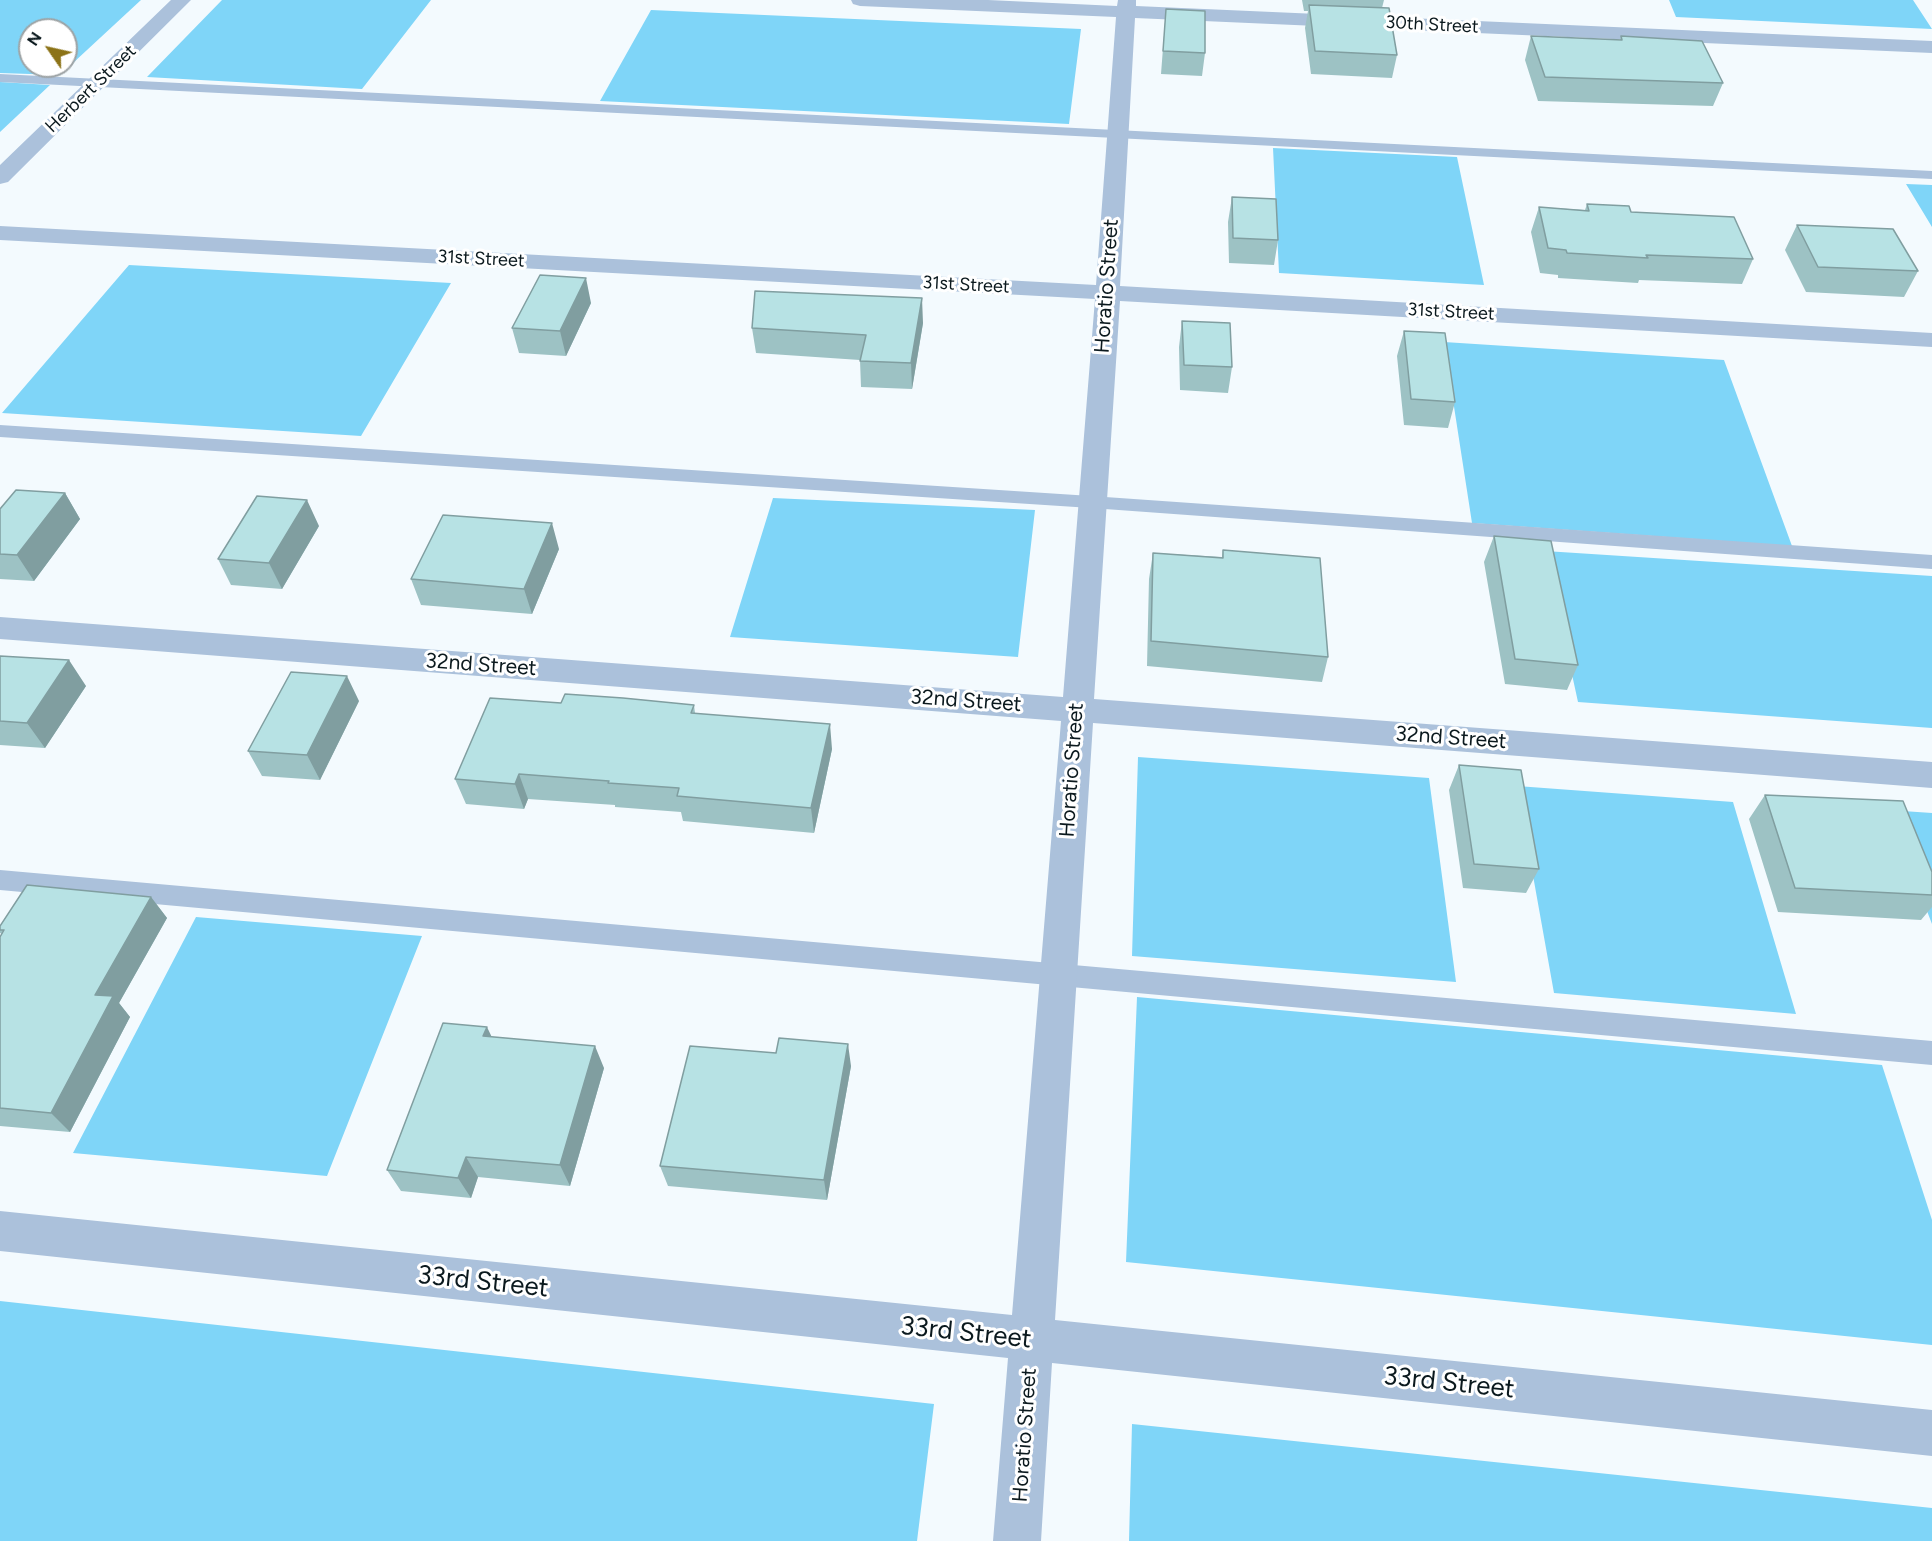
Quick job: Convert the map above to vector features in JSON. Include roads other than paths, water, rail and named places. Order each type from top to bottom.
[{"type":"street","name":"Herbert Street","points":[[0,177],[182,0]]},
{"type":"street","name":"30th Street","points":[[860,0],[1126,6],[1932,47]]},
{"type":"street","name":"Horatio Street","points":[[1017,1541],[1108,293],[1126,6]]},
{"type":"street","name":"31st Street","points":[[0,233],[1932,340]]},
{"type":"street","name":"32nd Street","points":[[0,628],[1932,775]]},
{"type":"street","name":"33rd Street","points":[[0,1231],[1932,1433]]},
{"type":"lane","points":[[0,78],[1932,175]]},
{"type":"lane","points":[[0,431],[1091,502],[1932,562]]},
{"type":"lane","points":[[0,880],[1932,1053]]}]
